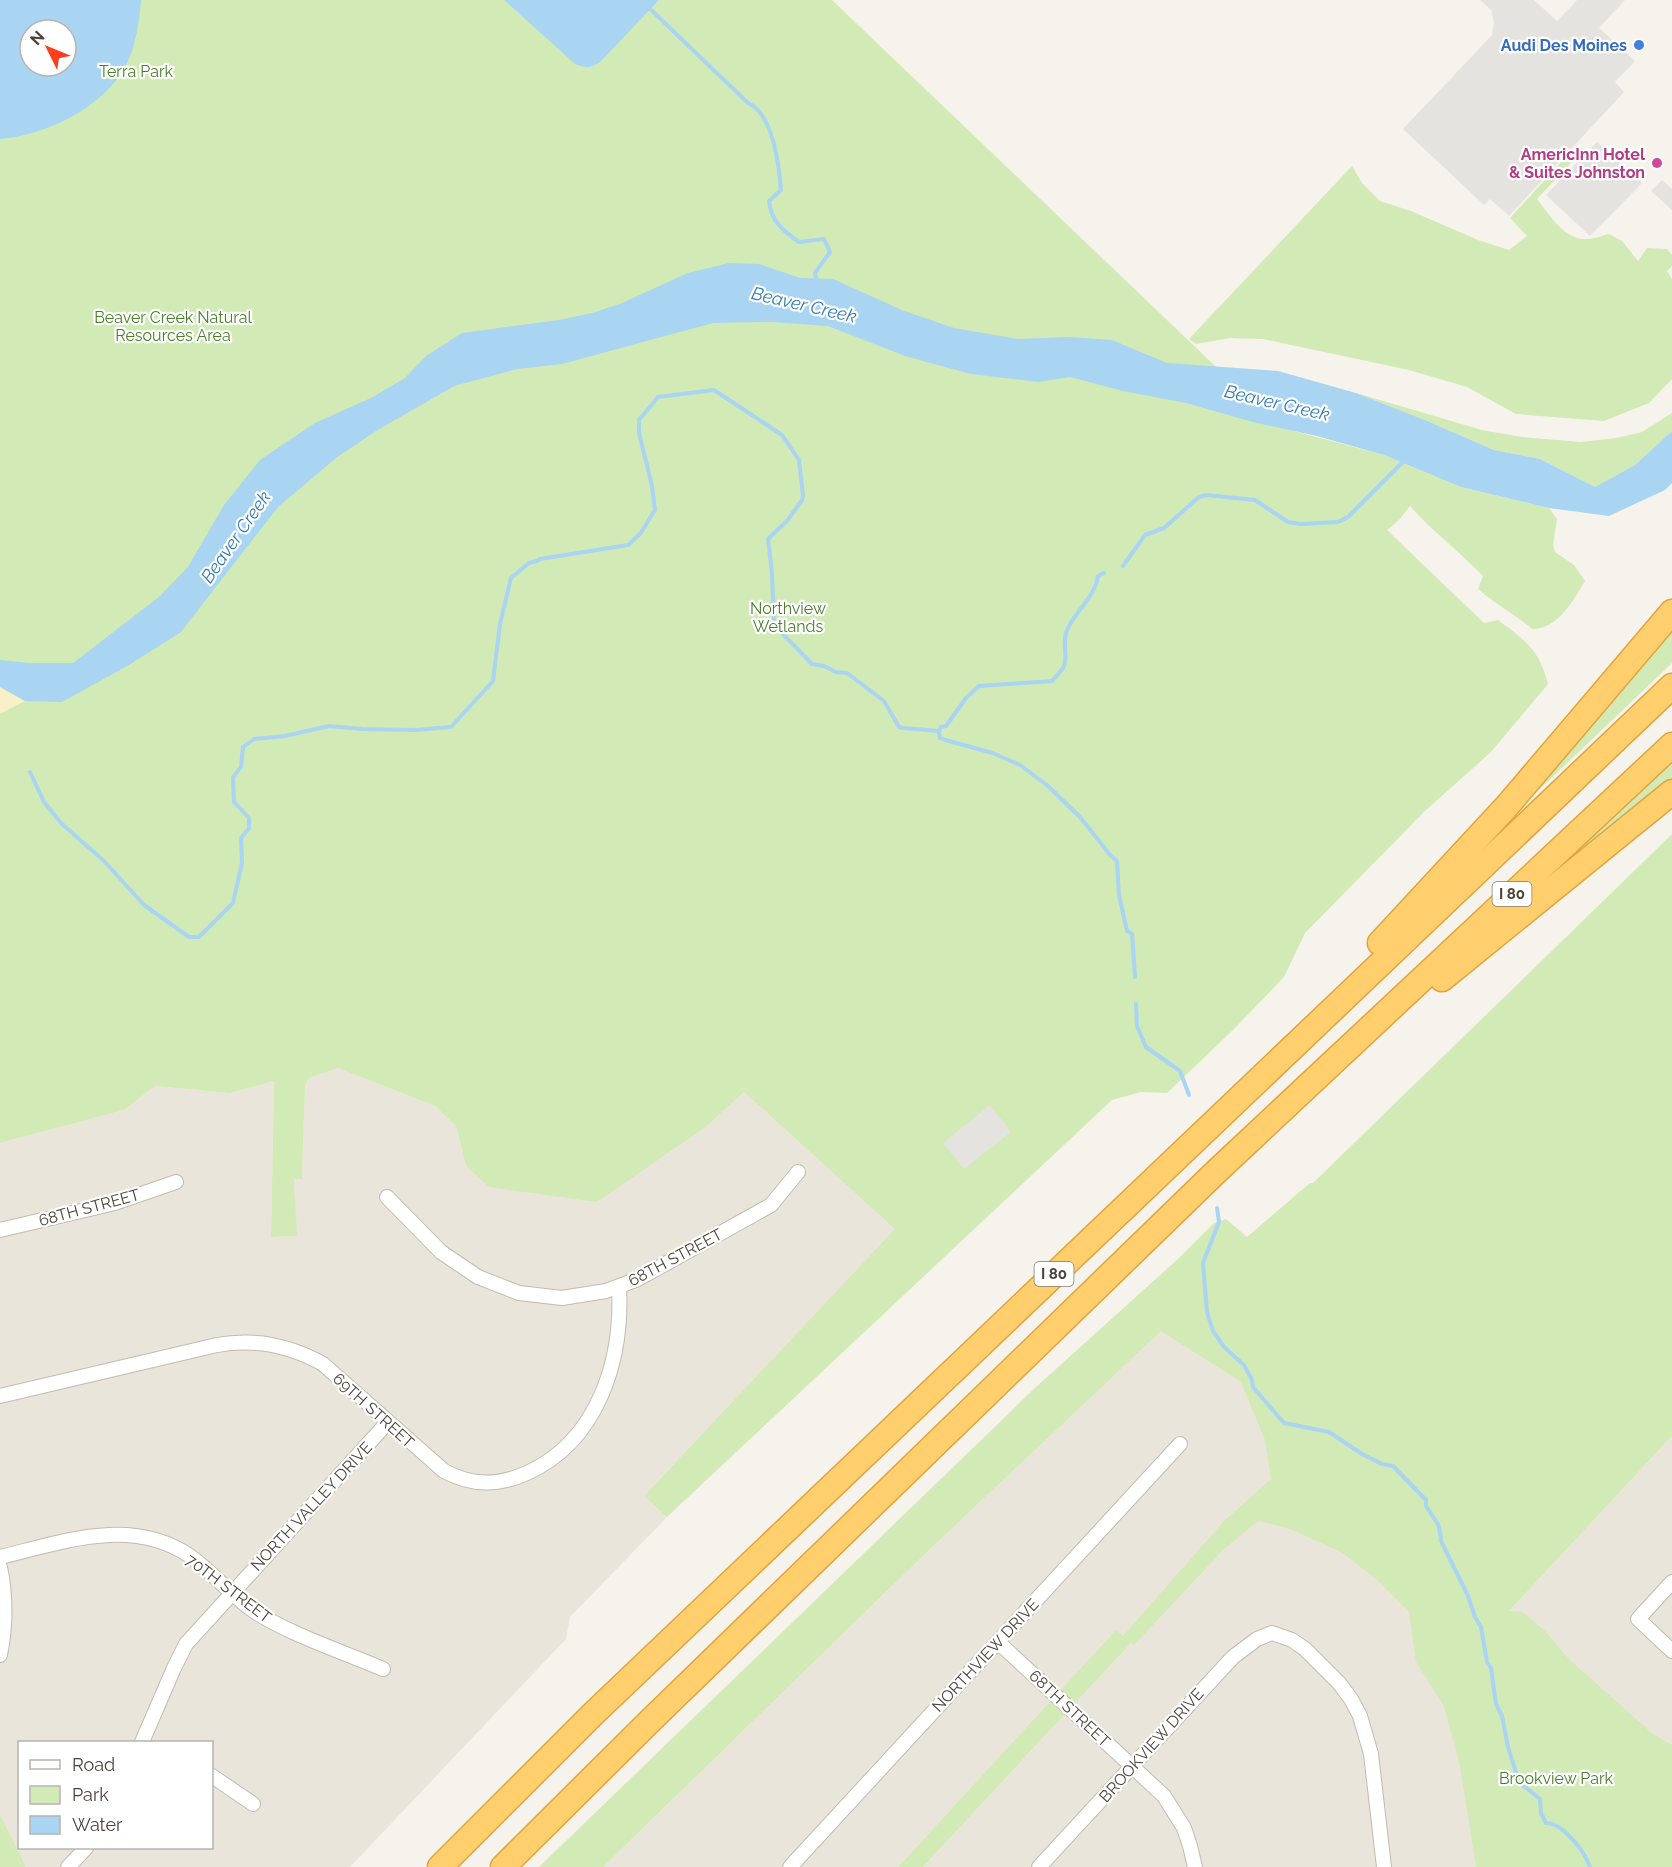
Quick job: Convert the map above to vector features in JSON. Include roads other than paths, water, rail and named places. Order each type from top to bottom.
[{"type":"highway","points":[[1209,1126],[1507,806],[1672,612]]},
{"type":"highway","name":"I 80","points":[[440,1867],[592,1714],[1672,686]]},
{"type":"highway","name":"I 80","points":[[503,1867],[1076,1307],[1352,1043],[1672,746]]},
{"type":"highway","points":[[1352,1043],[1398,1015],[1672,792]]},
{"type":"street","name":"68TH STREET","points":[[387,1197],[441,1252],[459,1266],[497,1286],[519,1293],[562,1298],[584,1296],[619,1287],[638,1279],[771,1204],[798,1172]]},
{"type":"street","name":"68TH STREET","points":[[0,1230],[115,1203],[176,1182]]},
{"type":"street","name":"69TH STREET","points":[[0,1396],[217,1345],[248,1341],[286,1347],[322,1364],[432,1462],[457,1478],[473,1482],[502,1482],[541,1467],[557,1456],[575,1440],[600,1400],[616,1351],[619,1326],[619,1287]]},
{"type":"street","name":"NORTH VALLEY DRIVE","points":[[143,1741],[186,1644],[388,1422]]},
{"type":"street","name":"NORTHVIEW DRIVE","points":[[790,1867],[1180,1444]]},
{"type":"street","name":"70TH STREET","points":[[0,1557],[98,1534],[132,1534],[170,1545],[189,1556],[255,1612],[382,1669]]},
{"type":"street","points":[[0,1567],[5,1617],[0,1655]]},
{"type":"street","points":[[1672,1582],[1638,1619],[1672,1651]]},
{"type":"street","name":"BROOKVIEW DRIVE","points":[[1039,1867],[1233,1657],[1257,1639],[1272,1633],[1292,1640],[1305,1649],[1339,1683],[1360,1716],[1371,1754],[1384,1867]]},
{"type":"street","name":"68TH STREET","points":[[998,1642],[1164,1796],[1184,1828],[1195,1866]]},
{"type":"street","points":[[213,1777],[253,1804]]},
{"type":"street","points":[[68,1867],[85,1849]]},
{"type":"water","points":[[0,0],[141,0],[132,51],[115,82],[87,107],[71,117],[53,126],[0,139]]},
{"type":"water","points":[[504,0],[659,0],[602,60],[596,65],[583,67],[575,64]]},
{"type":"water","name":"Beaver Creek","points":[[729,263],[759,264],[800,278],[833,279],[904,311],[954,328],[1018,339],[1069,337],[1112,340],[1167,363],[1278,371],[1356,393],[1494,450],[1540,459],[1595,487],[1635,465],[1672,431],[1672,483],[1665,490],[1609,516],[1549,508],[1461,487],[1384,455],[1317,436],[1070,377],[1038,382],[971,374],[905,356],[828,326],[771,322],[713,323],[562,364],[517,369],[454,386],[376,431],[336,458],[278,507],[181,632],[129,665],[62,702],[25,701],[0,687],[0,660],[29,663],[73,663],[159,597],[188,567],[224,505],[260,460],[315,423],[371,398],[405,378],[426,356],[462,333],[559,320],[592,313],[622,303],[688,273]]},
{"type":"waterway","points":[[647,6],[757,109],[763,118],[773,141],[779,167],[781,190],[769,201],[772,214],[783,229],[799,242],[824,239],[830,252],[815,273],[817,283]]},
{"type":"waterway","points":[[30,772],[44,802],[61,823],[104,861],[144,905],[189,937],[199,937],[233,903],[242,863],[241,838],[249,828],[249,818],[234,802],[233,777],[241,767],[243,747],[254,739],[285,736],[329,726],[415,730],[451,727],[493,681],[500,624],[511,578],[529,563],[540,559],[628,545],[640,534],[655,510],[652,486],[639,433],[639,420],[658,397],[714,390],[782,435],[799,460],[803,496],[787,521],[768,539],[774,625],[812,664],[847,673],[884,701],[899,727],[939,731],[941,727],[946,726],[966,698],[979,686],[1052,681],[1064,666],[1065,638],[1068,628],[1090,597],[1098,576],[1104,573]]},
{"type":"waterway","points":[[1123,566],[1145,535],[1164,528],[1199,497],[1206,495],[1255,500],[1288,522],[1300,524],[1338,522],[1348,517],[1405,460]]},
{"type":"waterway","points":[[939,731],[940,738],[993,753],[1020,765],[1048,786],[1080,817],[1117,861],[1119,895],[1127,931],[1132,934],[1135,977]]},
{"type":"waterway","points":[[1136,1004],[1137,1026],[1146,1047],[1180,1071],[1189,1095]]},
{"type":"waterway","points":[[1217,1208],[1219,1222],[1203,1263],[1207,1312],[1213,1331],[1224,1347],[1244,1365],[1253,1387],[1284,1423],[1329,1432],[1362,1454],[1382,1464],[1393,1466],[1426,1500],[1426,1506],[1439,1526],[1441,1541],[1481,1627],[1487,1662],[1491,1668],[1496,1704],[1502,1716],[1508,1747],[1519,1782],[1540,1799],[1541,1813],[1546,1823],[1553,1824],[1573,1839],[1590,1867]]},
{"type":"place","name":"Audi Des Moines","points":[[1639,45]]},
{"type":"place","name":"AmericInn Hotel & Suites Johnston","points":[[1657,163]]},
{"type":"park label","name":"Terra Park","points":[[136,71]]},
{"type":"park label","name":"Beaver Creek Natural Resources Area","points":[[173,326]]},
{"type":"park label","name":"Northview Wetlands","points":[[788,617]]},
{"type":"park label","name":"Brookview Park","points":[[1556,1778]]}]
